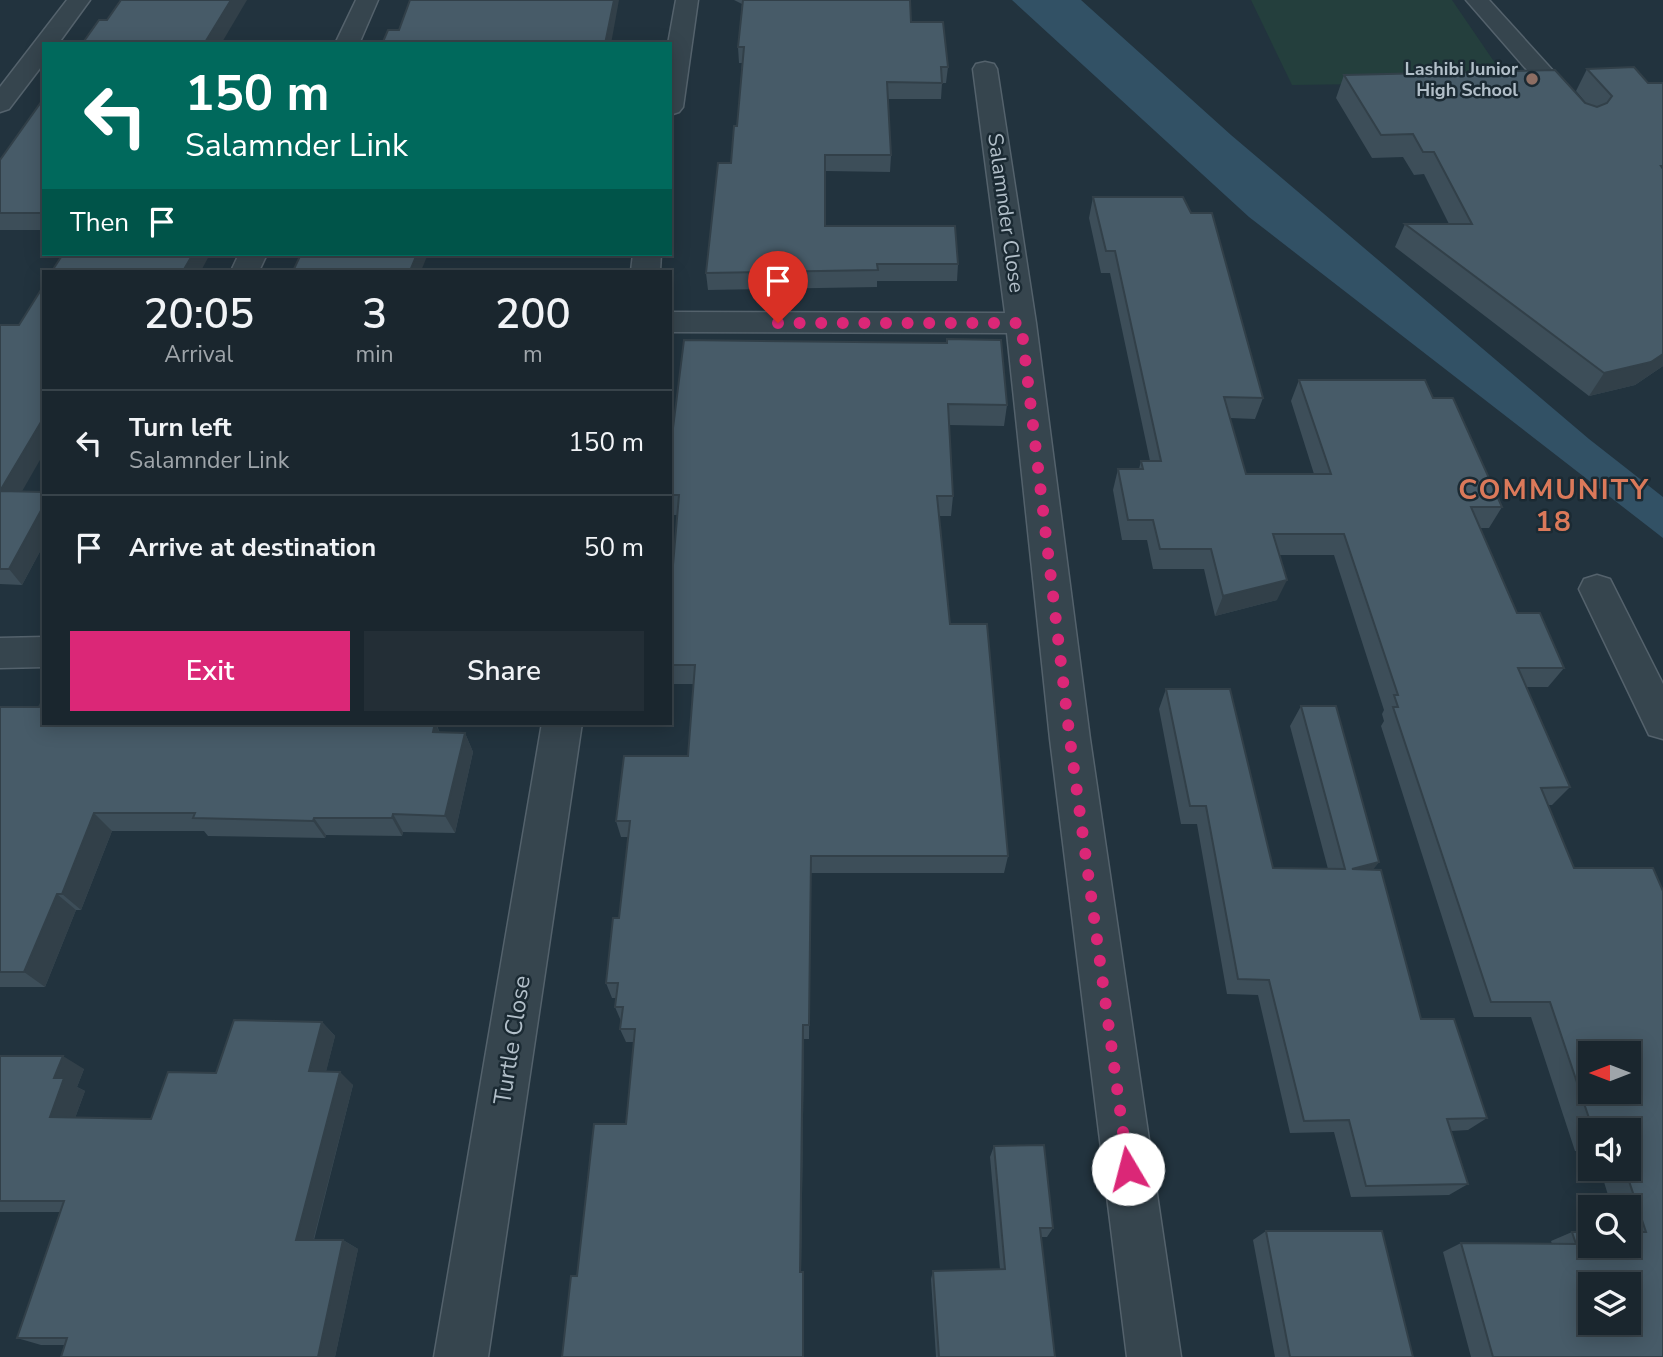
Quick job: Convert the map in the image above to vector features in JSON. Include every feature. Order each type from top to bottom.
[{"type":"street","points":[[47,42],[79,0]]},
{"type":"street","points":[[348,42],[367,0]]},
{"type":"street","points":[[672,94],[687,0]]},
{"type":"street","points":[[1477,0],[1584,119]]},
{"type":"street","points":[[0,104],[42,49]]},
{"type":"street","name":"Salamnder Close","points":[[985,69],[1021,323],[1070,740],[1154,1357]]},
{"type":"street","points":[[672,322],[1021,323]]},
{"type":"street","points":[[1597,589],[1663,723]]},
{"type":"street","points":[[0,653],[42,652]]},
{"type":"street","name":"Turtle Close","points":[[461,1357],[562,725]]},
{"type":"green space","points":[[1251,0],[1452,0],[1508,82],[1292,85]]},
{"type":"water","points":[[1012,0],[1081,0],[1231,135],[1589,439],[1663,497],[1663,538],[1249,217]]},
{"type":"building","points":[[121,0],[231,0],[205,42],[83,42],[99,20],[107,20]]},
{"type":"building","points":[[410,0],[614,0],[605,42],[383,42],[388,30],[399,30]]},
{"type":"building","points":[[743,0],[910,0],[911,22],[943,22],[948,67],[941,67],[942,83],[887,82],[891,155],[825,155],[825,226],[955,226],[958,264],[877,264],[878,270],[706,273],[718,163],[731,163],[734,126],[737,126],[744,47],[738,47]]},
{"type":"building","points":[[1634,67],[1648,83],[1663,83],[1663,354],[1651,362],[1604,373],[1405,224],[1472,224],[1434,152],[1423,152],[1413,134],[1381,135],[1344,75],[1555,70],[1585,103],[1597,107],[1607,103],[1612,96],[1587,69]]},
{"type":"building","points":[[42,101],[42,213],[0,213],[0,160]]},
{"type":"building","points":[[1093,197],[1183,197],[1191,213],[1212,213],[1263,398],[1224,397],[1246,474],[1331,474],[1299,380],[1425,380],[1433,398],[1453,398],[1502,507],[1471,507],[1517,613],[1540,613],[1564,668],[1518,668],[1570,787],[1541,788],[1574,868],[1653,868],[1663,891],[1663,1357],[1493,1357],[1461,1243],[1576,1244],[1572,1232],[1578,1232],[1578,1258],[1641,1258],[1641,1232],[1646,1232],[1641,1217],[1641,1195],[1634,1195],[1629,1181],[1641,1181],[1641,1118],[1589,1118],[1584,1104],[1642,1104],[1642,1041],[1578,1041],[1578,1085],[1550,1002],[1491,1002],[1393,707],[1398,707],[1394,695],[1398,695],[1344,534],[1273,534],[1287,580],[1223,596],[1211,549],[1160,549],[1153,520],[1128,520],[1118,469],[1143,469],[1141,461],[1161,461],[1115,251],[1106,251]]},
{"type":"building","points":[[62,256],[192,256],[184,270],[53,270]]},
{"type":"building","points":[[300,256],[416,256],[410,270],[293,270]]},
{"type":"building","points":[[42,288],[42,420],[0,491],[0,325],[19,325]]},
{"type":"building","points":[[947,339],[1001,340],[1007,405],[948,404],[953,496],[937,496],[950,624],[987,624],[1008,856],[811,856],[809,1025],[803,1025],[800,1272],[803,1272],[803,1357],[562,1357],[571,1276],[577,1276],[594,1124],[626,1124],[635,1029],[620,1029],[623,1007],[615,1007],[618,983],[606,983],[613,918],[619,918],[630,821],[616,821],[624,756],[688,756],[695,665],[672,665],[672,577],[679,495],[672,495],[672,436],[684,340],[947,343]]},
{"type":"building","points":[[0,491],[42,492],[42,509],[9,569],[0,569]]},
{"type":"building","points":[[1166,689],[1230,689],[1273,868],[1345,869],[1301,706],[1336,706],[1379,862],[1352,869],[1381,870],[1421,1019],[1454,1019],[1487,1118],[1447,1119],[1468,1184],[1366,1186],[1349,1120],[1304,1121],[1269,980],[1238,979],[1206,806],[1190,806]]},
{"type":"building","points":[[42,701],[42,725],[435,725],[433,732],[465,733],[445,816],[393,814],[392,818],[314,818],[313,821],[193,818],[195,813],[94,813],[62,894],[57,894],[24,972],[0,972],[0,707],[39,707]]},
{"type":"building","points":[[234,1020],[322,1022],[309,1071],[340,1072],[296,1240],[343,1240],[318,1357],[61,1357],[67,1338],[17,1338],[64,1201],[0,1201],[0,1056],[63,1056],[54,1078],[64,1078],[50,1117],[151,1119],[168,1072],[216,1073]]},
{"type":"building","points":[[1044,1145],[1053,1228],[1040,1228],[1055,1357],[939,1357],[933,1271],[1005,1269],[994,1146]]},
{"type":"building","points":[[1266,1231],[1382,1231],[1413,1357],[1290,1357]]},
{"type":"place","name":"Lashibi Junior High School","points":[[1532,79]]},
{"type":"district","name":"COMMUNITY 18","points":[[1554,505]]},
{"type":"route","points":[[778,323],[1021,323],[1070,740],[1128,1169]]}]
